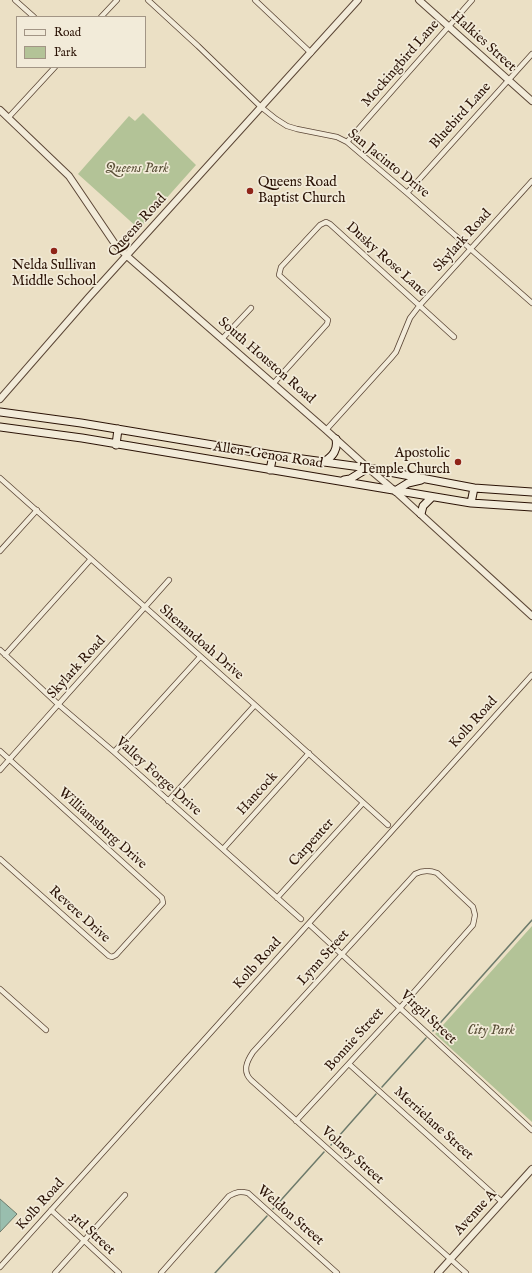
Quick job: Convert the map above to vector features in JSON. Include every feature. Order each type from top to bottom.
[{"type":"main road","name":"Allen-Genoa Road","points":[[0,412],[118,429],[273,455],[368,468],[474,488],[532,492]]},
{"type":"main road","name":"Allen-Genoa Road","points":[[0,427],[82,438],[471,503],[532,507]]},
{"type":"main road","points":[[116,444],[118,429]]},
{"type":"main road","points":[[324,462],[332,457],[337,445],[336,439]]},
{"type":"main road","points":[[270,470],[273,455]]},
{"type":"main road","points":[[332,480],[350,480],[368,468]]},
{"type":"main road","points":[[395,491],[408,483],[427,479]]},
{"type":"main road","points":[[471,503],[474,488]]},
{"type":"main road","points":[[421,514],[423,506],[432,497]]},
{"type":"street","points":[[15,0],[33,16]]},
{"type":"street","points":[[102,16],[117,0]]},
{"type":"street","name":"San Jacinto Drive","points":[[148,0],[261,107],[276,119],[287,126],[313,133],[337,137],[347,142],[532,303]]},
{"type":"street","points":[[255,0],[311,52]]},
{"type":"street","name":"Queens Road","points":[[0,399],[358,0]]},
{"type":"street","name":"Halkies Street","points":[[419,0],[532,101]]},
{"type":"street","name":"Mockingbird Lane","points":[[347,142],[472,0]]},
{"type":"street","name":"Bluebird Lane","points":[[407,193],[532,54]]},
{"type":"street","points":[[8,118],[54,68]]},
{"type":"street","name":"South Houston Road","points":[[0,110],[69,176],[115,244],[127,256],[421,514],[532,616]]},
{"type":"street","name":"Skylark Road","points":[[326,430],[391,358],[398,348],[405,327],[410,318],[532,181]]},
{"type":"street","name":"Dusky Rose Lane","points":[[273,384],[327,324],[328,320],[279,275],[281,267],[320,225],[326,222],[454,337]]},
{"type":"street","points":[[222,339],[251,308]]},
{"type":"street","name":"Shenandoah Drive","points":[[0,478],[388,825]]},
{"type":"street","points":[[0,551],[37,510]]},
{"type":"street","points":[[5,655],[91,559]]},
{"type":"street","name":"Skylark Road","points":[[0,770],[169,580]]},
{"type":"street","name":"Valley Forge Drive","points":[[0,650],[59,705],[114,752],[301,919]]},
{"type":"street","points":[[114,752],[200,657]]},
{"type":"street","name":"Kolb Road","points":[[0,1267],[532,675]]},
{"type":"street","points":[[168,801],[255,705]]},
{"type":"street","name":"Williamsburg Drive","points":[[0,751],[162,898],[162,905],[142,927]]},
{"type":"street","name":"Hancock","points":[[223,849],[309,753]]},
{"type":"street","name":"Carpenter","points":[[277,898],[363,803]]},
{"type":"street","name":"Revere Drive","points":[[0,859],[109,956],[116,956],[142,927]]},
{"type":"street","name":"Bonnie Street","points":[[296,1121],[400,1008],[473,925],[475,915],[473,907],[437,873],[431,870],[425,870]]},
{"type":"street","name":"Lynn Street","points":[[246,1066],[253,1052],[415,874],[425,870]]},
{"type":"street","name":"Virgil Street","points":[[309,924],[532,1130]]},
{"type":"street","points":[[0,989],[46,1030]]},
{"type":"street","name":"Merrielane Street","points":[[349,1064],[502,1202]]},
{"type":"street","name":"Volney Street","points":[[246,1066],[247,1076],[251,1080],[466,1273]]},
{"type":"street","name":"Avenue A","points":[[438,1273],[532,1169]]},
{"type":"street","name":"Weldon Street","points":[[161,1273],[229,1196],[235,1192],[242,1192],[248,1193],[337,1273]]},
{"type":"street","points":[[55,1273],[125,1195]]},
{"type":"street","name":"3rd Street","points":[[51,1210],[119,1273]]},
{"type":"green space","name":"Queens Park","points":[[143,113],[196,165],[139,229],[78,174],[129,116],[135,121]]},
{"type":"green space","name":"City Park","points":[[532,926],[532,1122],[435,1034]]},
{"type":"shaded area","points":[[0,1199],[17,1214],[0,1232]]},
{"type":"waterway","points":[[433,1031],[532,920]]},
{"type":"waterway","points":[[382,1087],[426,1038]]},
{"type":"waterway","points":[[331,1145],[376,1094]]},
{"type":"waterway","points":[[273,1209],[324,1152]]},
{"type":"waterway","points":[[215,1273],[267,1216]]},
{"type":"place","name":"Queens Road Baptist Church","points":[[250,191]]},
{"type":"place","name":"Nelda Sullivan Middle School","points":[[54,251]]},
{"type":"place","name":"Apostolic Temple Church","points":[[458,462]]}]
